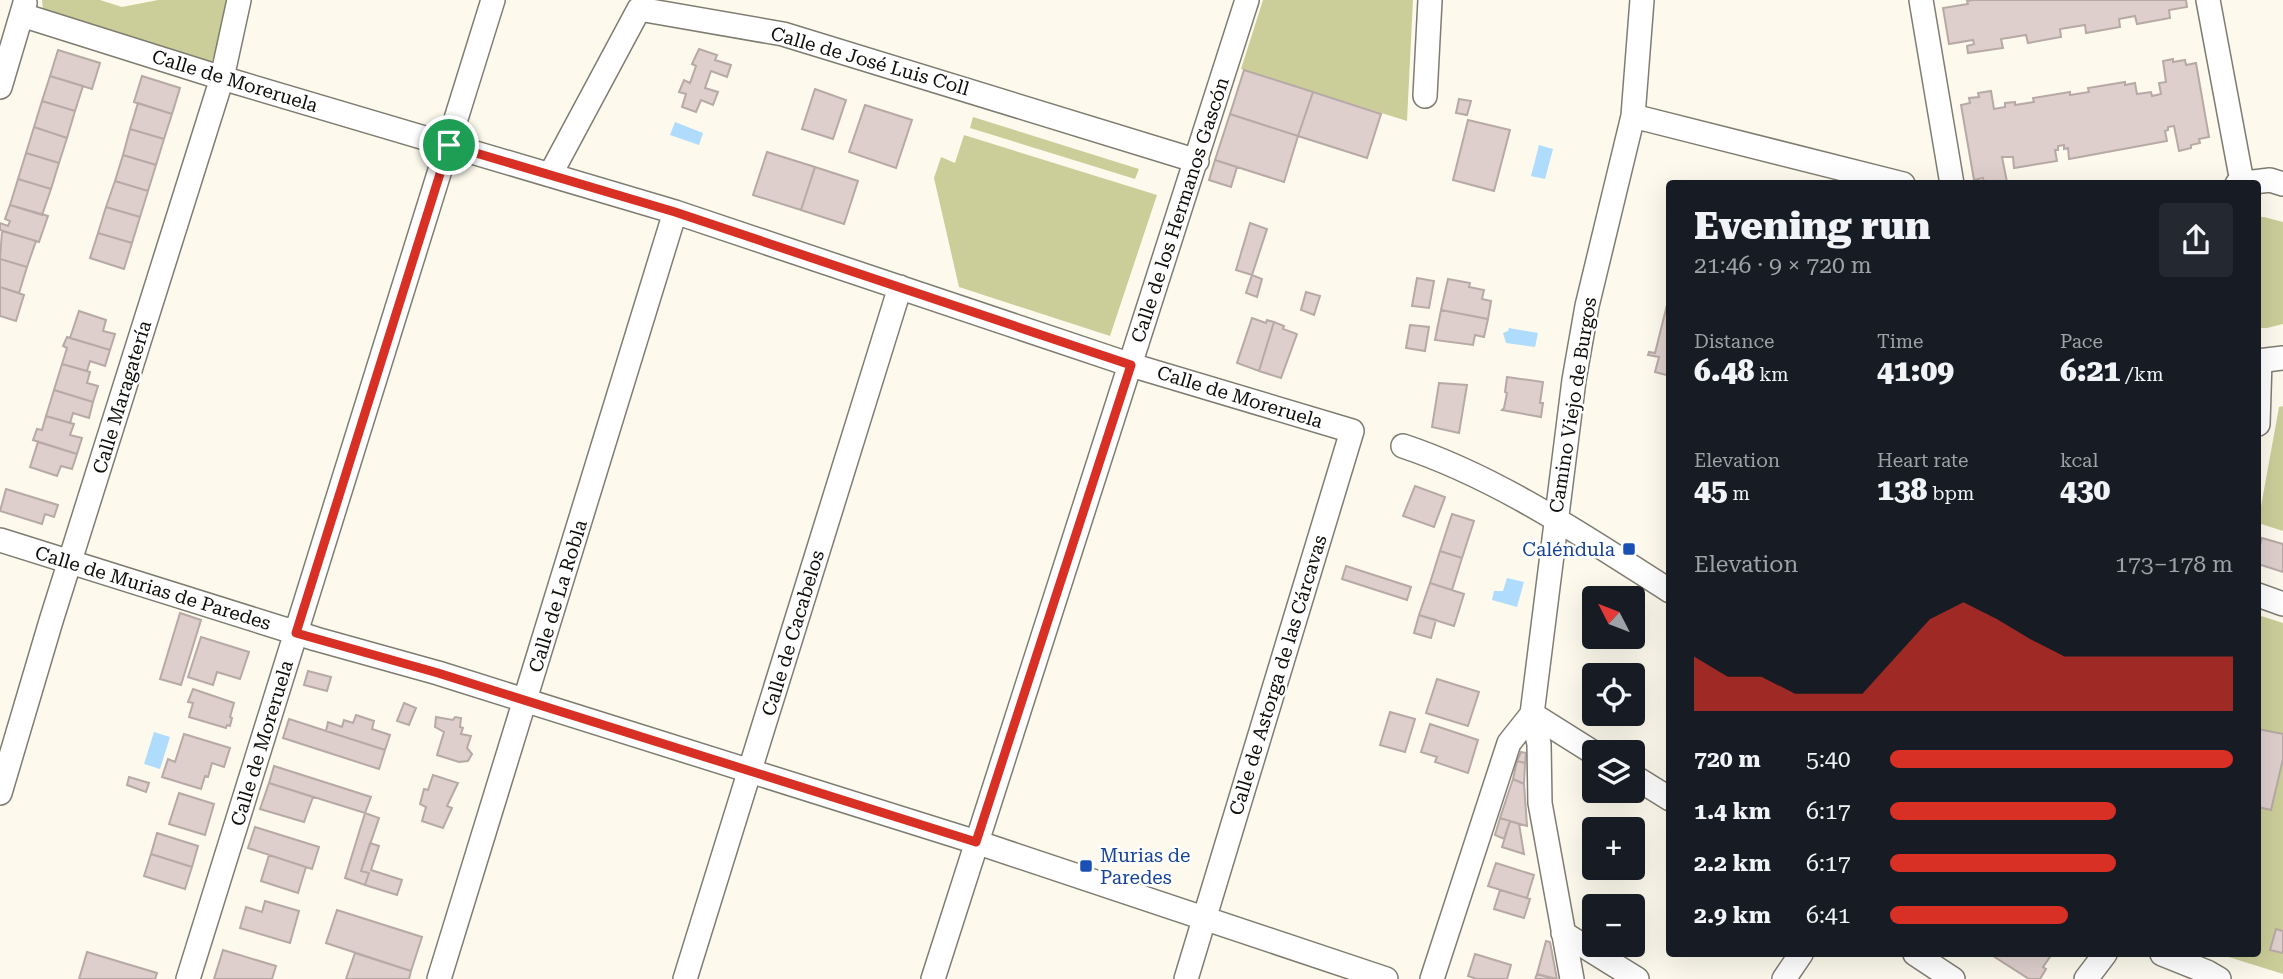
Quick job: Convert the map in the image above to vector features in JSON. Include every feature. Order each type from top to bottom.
[{"type":"street","name":"Calle Maragatería","points":[[0,793],[222,78],[239,0]]},
{"type":"street","points":[[449,145],[493,0]]},
{"type":"street","name":"Calle de los Hermanos Gascón","points":[[933,979],[1247,0]]},
{"type":"street","points":[[1425,96],[1430,0]]},
{"type":"street","name":"Camino Viejo de Burgos","points":[[1572,979],[1540,803],[1539,744],[1532,714],[1568,420],[1587,306],[1633,116],[1642,0]]},
{"type":"street","points":[[1921,0],[1951,180]]},
{"type":"street","points":[[2207,0],[2239,180]]},
{"type":"street","name":"Calle de Moreruela","points":[[24,8],[222,78],[675,212],[1131,365],[1352,431]]},
{"type":"street","points":[[0,87],[24,8]]},
{"type":"street","name":"Calle de José Luis Coll","points":[[550,175],[639,9],[783,34],[1197,161]]},
{"type":"street","points":[[1633,116],[1887,180]]},
{"type":"street","name":"Calle de Moreruela","points":[[188,979],[449,145]]},
{"type":"street","points":[[2261,181],[2270,180],[2283,184]]},
{"type":"street","name":"Calle de La Robla","points":[[439,979],[675,212]]},
{"type":"street","name":"Calle de Cacabelos","points":[[685,979],[900,287]]},
{"type":"street","points":[[2261,361],[2283,358]]},
{"type":"street","name":"Calle de Astorga de las Cárcavas","points":[[1186,979],[1352,431]]},
{"type":"street","points":[[1403,446],[1459,468],[1555,519],[1666,588]]},
{"type":"street","name":"Calle de Murias de Paredes","points":[[0,540],[296,633],[438,673],[976,842],[1386,979]]},
{"type":"street","points":[[2261,596],[2283,604]]},
{"type":"street","points":[[1432,979],[1508,743],[1532,714],[1582,745]]},
{"type":"street","points":[[1645,783],[1666,797]]},
{"type":"street","points":[[1563,933],[1637,979]]},
{"type":"street","points":[[1784,979],[1799,957]]},
{"type":"street","points":[[1920,957],[1953,979]]},
{"type":"street","points":[[2086,979],[2103,957]]},
{"type":"street","points":[[2170,957],[2220,979]]},
{"type":"green space","points":[[42,0],[100,0],[122,7],[158,0],[232,0],[217,57],[209,63],[43,10]]},
{"type":"green space","points":[[1263,0],[1413,0],[1407,121],[1241,69]]},
{"type":"green space","points":[[973,117],[1139,169],[1135,179],[970,128]]},
{"type":"green space","points":[[964,135],[1157,195],[1110,336],[959,287],[934,178],[941,157],[955,163]]},
{"type":"green space","points":[[2261,217],[2283,222],[2283,324],[2261,328]]},
{"type":"green space","points":[[2283,406],[2283,531],[2261,524],[2261,506],[2279,407]]},
{"type":"green space","points":[[2261,616],[2283,623],[2283,974],[2229,957],[2261,957]]},
{"type":"water","points":[[675,122],[703,133],[699,145],[670,135]]},
{"type":"water","points":[[1539,145],[1553,149],[1545,179],[1531,176]]},
{"type":"water","points":[[1509,328],[1538,333],[1535,347],[1506,343],[1503,333]]},
{"type":"water","points":[[1507,578],[1524,582],[1517,607],[1492,600],[1494,591],[1503,591]]},
{"type":"water","points":[[154,732],[170,737],[160,769],[144,764]]},
{"type":"building","points":[[2186,0],[2187,7],[2169,10],[2170,18],[2137,24],[2135,16],[2119,19],[2120,27],[2086,33],[2085,25],[2060,29],[2061,37],[2028,43],[2026,35],[2001,39],[2003,48],[1968,53],[1967,46],[1974,44],[1973,40],[1949,44],[1943,8],[1968,4],[1967,1]]},
{"type":"building","points":[[699,49],[717,55],[715,60],[731,65],[727,77],[711,71],[705,88],[718,92],[713,105],[701,100],[696,112],[682,107],[686,94],[679,92],[684,80],[690,83],[696,66],[692,64]]},
{"type":"building","points":[[58,50],[100,63],[92,89],[50,76]]},
{"type":"building","points":[[2185,60],[2186,65],[2196,63],[2209,137],[2199,139],[2200,143],[2179,151],[2174,126],[2165,131],[2167,141],[2069,159],[2068,148],[2064,149],[2064,145],[2055,150],[2057,161],[2014,168],[2013,157],[2002,157],[2007,180],[1974,180],[1961,105],[1970,103],[1969,98],[1991,91],[1994,109],[2005,107],[2005,103],[2015,102],[2015,105],[2034,102],[2033,98],[2089,92],[2088,88],[2125,82],[2125,85],[2135,83],[2137,94],[2151,92],[2152,96],[2161,94],[2159,83],[2166,82],[2163,61]]},
{"type":"building","points":[[1244,70],[1313,92],[1298,136],[1230,114]]},
{"type":"building","points":[[50,76],[83,86],[75,111],[42,101]]},
{"type":"building","points":[[142,76],[180,88],[172,114],[134,102]]},
{"type":"building","points":[[815,89],[846,100],[833,139],[802,129]]},
{"type":"building","points":[[1313,92],[1381,114],[1367,158],[1298,136]]},
{"type":"building","points":[[1459,99],[1471,101],[1467,115],[1456,113]]},
{"type":"building","points":[[42,101],[75,111],[67,138],[34,127]]},
{"type":"building","points":[[138,103],[172,114],[164,139],[130,129]]},
{"type":"building","points":[[865,105],[912,120],[896,168],[849,152]]},
{"type":"building","points":[[1230,114],[1298,136],[1284,182],[1215,160]]},
{"type":"building","points":[[1468,120],[1510,130],[1494,191],[1453,180]]},
{"type":"building","points":[[34,127],[67,138],[59,163],[26,153]]},
{"type":"building","points":[[130,129],[164,139],[156,165],[123,155]]},
{"type":"building","points":[[767,152],[815,167],[801,210],[753,195]]},
{"type":"building","points":[[26,153],[59,163],[51,189],[18,179]]},
{"type":"building","points":[[123,155],[156,165],[148,191],[115,181]]},
{"type":"building","points":[[1215,160],[1237,167],[1231,187],[1209,180]]},
{"type":"building","points":[[815,167],[858,181],[844,224],[801,210]]},
{"type":"building","points":[[18,179],[51,189],[42,215],[10,205]]},
{"type":"building","points":[[115,181],[148,191],[140,217],[106,207]]},
{"type":"building","points":[[10,205],[48,216],[39,242],[0,230],[0,223],[8,226],[10,221],[5,219]]},
{"type":"building","points":[[106,207],[140,217],[132,243],[98,233]]},
{"type":"building","points":[[1250,223],[1267,229],[1252,275],[1236,270]]},
{"type":"building","points":[[2,231],[36,241],[27,267],[0,259]]},
{"type":"building","points":[[98,233],[132,243],[124,269],[90,258]]},
{"type":"building","points":[[0,259],[27,267],[19,293],[0,287]]},
{"type":"building","points":[[1252,275],[1262,279],[1257,297],[1246,293]]},
{"type":"building","points":[[1417,278],[1434,281],[1429,308],[1412,306]]},
{"type":"building","points":[[1448,279],[1470,283],[1469,287],[1484,290],[1482,299],[1491,301],[1488,319],[1441,310]]},
{"type":"building","points":[[0,287],[24,295],[16,321],[0,316]]},
{"type":"building","points":[[1306,292],[1320,296],[1314,315],[1301,310]]},
{"type":"building","points":[[1666,309],[1666,375],[1655,372],[1659,357],[1648,355],[1649,352],[1655,353]]},
{"type":"building","points":[[1441,310],[1488,319],[1484,337],[1475,335],[1473,345],[1435,340]]},
{"type":"building","points":[[79,311],[106,320],[103,331],[115,334],[110,350],[70,338]]},
{"type":"building","points":[[1252,318],[1266,323],[1267,320],[1274,322],[1259,371],[1237,363]]},
{"type":"building","points":[[1274,322],[1297,334],[1281,378],[1259,371]]},
{"type":"building","points":[[1410,325],[1429,327],[1425,351],[1406,348]]},
{"type":"building","points":[[67,337],[110,350],[105,366],[90,361],[87,371],[62,364],[67,348],[63,346]]},
{"type":"building","points":[[62,364],[90,372],[87,383],[98,386],[93,402],[54,390]]},
{"type":"building","points":[[1507,377],[1543,382],[1541,417],[1502,410],[1507,393]]},
{"type":"building","points":[[1439,383],[1467,385],[1459,433],[1432,427]]},
{"type":"building","points":[[54,390],[93,402],[89,418],[73,413],[70,423],[46,416]]},
{"type":"building","points":[[46,416],[74,424],[70,435],[82,438],[77,454],[33,440],[37,429],[42,430]]},
{"type":"building","points":[[38,442],[77,454],[72,469],[61,466],[57,476],[30,467]]},
{"type":"building","points":[[1415,486],[1445,497],[1434,527],[1403,516]]},
{"type":"building","points":[[6,489],[58,505],[54,517],[45,514],[42,524],[0,511]]},
{"type":"building","points":[[1452,514],[1474,521],[1462,558],[1440,551]]},
{"type":"building","points":[[2262,538],[2283,544],[2283,572],[2261,565]]},
{"type":"building","points":[[1440,551],[1462,558],[1452,590],[1430,583]]},
{"type":"building","points":[[1346,566],[1411,587],[1407,600],[1342,579]]},
{"type":"building","points":[[1430,583],[1464,594],[1454,626],[1419,615]]},
{"type":"building","points":[[180,613],[201,620],[181,685],[160,679]]},
{"type":"building","points":[[1419,615],[1436,620],[1431,638],[1414,633]]},
{"type":"building","points":[[201,637],[249,652],[240,679],[217,672],[213,685],[188,677]]},
{"type":"building","points":[[308,671],[331,677],[327,691],[304,685]]},
{"type":"building","points":[[1437,679],[1479,692],[1468,726],[1426,713]]},
{"type":"building","points":[[193,689],[234,703],[230,726],[227,725],[226,728],[189,717],[193,703],[188,702]]},
{"type":"building","points":[[404,703],[416,708],[409,725],[397,721]]},
{"type":"building","points":[[1390,712],[1415,719],[1405,752],[1380,745]]},
{"type":"building","points":[[356,715],[374,721],[372,729],[390,735],[385,750],[326,731],[328,722],[342,727],[344,720],[353,723]]},
{"type":"building","points":[[436,717],[453,720],[455,717],[461,718],[461,734],[471,736],[467,748],[472,754],[468,761],[459,762],[437,755],[444,732],[435,727]]},
{"type":"building","points":[[289,719],[385,750],[379,769],[283,738]]},
{"type":"building","points":[[1430,724],[1478,740],[1468,773],[1435,762],[1437,757],[1421,752]]},
{"type":"building","points":[[2261,730],[2283,734],[2283,759],[2271,810],[2261,808]]},
{"type":"building","points":[[184,734],[230,748],[224,767],[212,763],[201,789],[162,777],[168,759],[175,762]]},
{"type":"building","points":[[1521,752],[1526,753],[1525,763],[1517,761]]},
{"type":"building","points":[[1517,761],[1525,763],[1524,784],[1513,779]]},
{"type":"building","points":[[274,766],[371,797],[365,813],[269,783]]},
{"type":"building","points":[[433,775],[458,783],[447,806],[452,808],[443,828],[422,821],[426,807],[420,804],[424,789],[428,790]]},
{"type":"building","points":[[129,777],[149,783],[146,792],[127,785]]},
{"type":"building","points":[[1513,779],[1524,784],[1527,826],[1500,818]]},
{"type":"building","points":[[269,783],[313,797],[304,822],[260,809]]},
{"type":"building","points":[[179,793],[214,804],[205,835],[169,824]]},
{"type":"building","points":[[365,813],[379,818],[361,871],[369,873],[365,885],[345,878]]},
{"type":"building","points":[[1500,818],[1510,821],[1504,839],[1495,835]]},
{"type":"building","points":[[1510,821],[1519,824],[1524,854],[1502,847]]},
{"type":"building","points":[[255,827],[319,847],[312,869],[248,848]]},
{"type":"building","points":[[157,833],[198,846],[192,867],[151,854]]},
{"type":"building","points":[[370,843],[379,846],[371,870],[402,880],[397,895],[365,885],[369,873],[361,871]]},
{"type":"building","points":[[151,854],[192,867],[185,889],[144,876]]},
{"type":"building","points":[[269,855],[306,867],[298,893],[261,881]]},
{"type":"building","points":[[1496,863],[1534,875],[1527,898],[1488,886]]},
{"type":"building","points":[[1500,890],[1530,899],[1524,918],[1494,909]]},
{"type":"building","points":[[265,901],[299,911],[290,943],[240,928],[246,907],[262,912]]},
{"type":"building","points":[[337,910],[422,937],[411,971],[326,943]]},
{"type":"building","points":[[2276,929],[2283,931],[2283,953],[2270,950]]},
{"type":"building","points":[[1546,941],[1550,942],[1557,979],[1537,974]]},
{"type":"building","points":[[223,950],[276,966],[272,979],[214,979]]},
{"type":"building","points":[[87,952],[157,973],[155,979],[79,979]]},
{"type":"building","points":[[355,953],[411,971],[409,979],[346,979]]},
{"type":"building","points":[[1475,954],[1511,965],[1507,979],[1477,979],[1468,976]]},
{"type":"building","points":[[1995,957],[2050,957],[2043,967],[2046,969],[2040,979],[2029,979]]},
{"type":"building","points":[[1537,974],[1554,979],[1535,979]]},
{"type":"place","name":"Caléndula","points":[[1629,549]]},
{"type":"place","name":"Murias de Paredes","points":[[1086,866]]},
{"type":"route","points":[[449,145],[675,212],[1131,365],[976,842],[438,673],[296,633],[449,145]]}]
